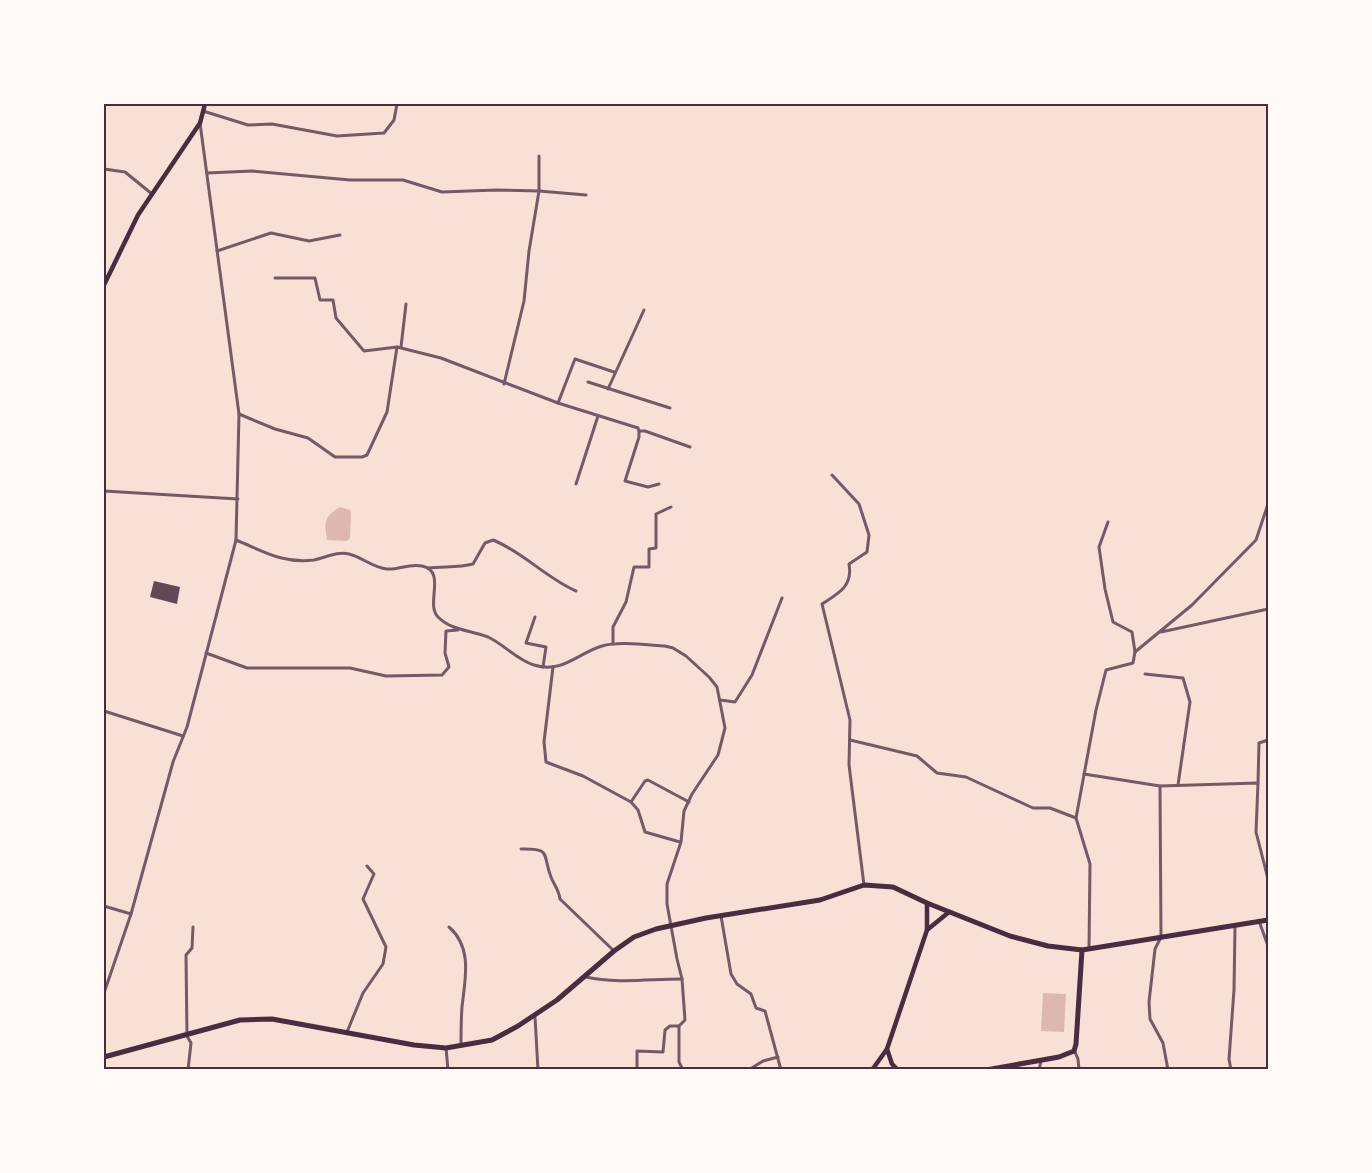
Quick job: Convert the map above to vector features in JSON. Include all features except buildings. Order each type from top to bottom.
[{"type":"main road","points":[[104,285],[138,215],[200,123],[205,104]]},
{"type":"main road","points":[[104,1057],[240,1020],[273,1019],[414,1046],[446,1048],[492,1040],[557,1000],[614,951],[634,937],[670,926],[820,900],[864,885],[892,888],[1010,936],[1048,946],[1082,950],[1269,920]]},
{"type":"main road","points":[[872,1070],[888,1049],[927,930],[927,903]]},
{"type":"main road","points":[[927,930],[949,912]]},
{"type":"main road","points":[[986,1070],[1066,1055],[1074,1051],[1082,950]]},
{"type":"main road","points":[[888,1049],[892,1064],[898,1070]]},
{"type":"street","points":[[203,111],[248,125],[272,124],[337,136],[384,133],[394,120],[397,104]]},
{"type":"street","points":[[104,993],[131,914],[173,762],[187,727],[236,540],[239,414],[200,123]]},
{"type":"street","points":[[504,384],[524,301],[538,191],[539,156]]},
{"type":"street","points":[[104,169],[125,172],[152,194]]},
{"type":"street","points":[[207,173],[252,171],[350,180],[403,180],[442,192],[496,190],[586,195]]},
{"type":"street","points":[[217,250],[271,233],[309,241],[340,235]]},
{"type":"street","points":[[275,278],[315,278],[320,300],[333,300],[336,318],[364,351],[399,347],[441,358],[504,384],[638,428],[639,437],[625,481],[648,487],[659,484]]},
{"type":"street","points":[[239,414],[275,429],[308,438],[335,457],[367,455],[387,412],[406,304]]},
{"type":"street","points":[[608,389],[644,310]]},
{"type":"street","points":[[558,403],[575,359],[614,372]]},
{"type":"street","points":[[588,382],[670,408]]},
{"type":"street","points":[[576,484],[598,416]]},
{"type":"street","points":[[639,431],[690,447]]},
{"type":"street","points":[[832,475],[860,504],[869,535],[867,552],[849,564],[851,575],[843,589],[822,604],[850,720],[849,765],[864,885]]},
{"type":"street","points":[[104,490],[238,499]]},
{"type":"street","points":[[1135,652],[1192,605],[1256,540],[1269,504]]},
{"type":"street","points":[[613,644],[614,627],[626,602],[634,567],[649,567],[649,549],[656,548],[656,514],[671,507]]},
{"type":"street","points":[[1089,949],[1090,864],[1076,818],[1096,710],[1106,670],[1133,663],[1135,652],[1132,632],[1113,622],[1105,589],[1099,547],[1108,522]]},
{"type":"street","points":[[236,540],[285,560],[315,560],[337,553],[349,554],[383,569],[420,565],[428,568],[462,567],[473,564],[485,543],[493,540],[505,545],[558,583],[576,591]]},
{"type":"street","points":[[428,568],[434,576],[433,607],[436,616],[458,630]]},
{"type":"street","points":[[720,700],[735,702],[752,675],[782,598]]},
{"type":"street","points":[[1159,632],[1269,609]]},
{"type":"street","points":[[535,616],[526,644],[546,647],[543,667]]},
{"type":"street","points":[[206,652],[247,668],[350,668],[386,676],[442,675],[448,667],[445,653],[446,631],[458,630],[476,632],[500,643],[534,666],[553,668],[567,664],[602,646],[613,644],[665,646],[686,656],[709,677],[717,687],[725,728],[718,755],[684,811],[681,842],[667,884],[667,904],[682,979],[685,1020],[679,1026],[670,1026],[664,1030],[663,1052],[637,1051],[637,1070]]},
{"type":"street","points":[[553,668],[544,742],[546,762],[583,776],[631,802],[638,810],[645,832],[681,842]]},
{"type":"street","points":[[1145,674],[1182,678],[1190,702],[1178,785]]},
{"type":"street","points":[[104,711],[183,736]]},
{"type":"street","points":[[850,740],[917,756],[937,773],[966,777],[1033,808],[1050,808],[1076,818]]},
{"type":"street","points":[[1269,740],[1259,743],[1256,832],[1269,879]]},
{"type":"street","points":[[1084,774],[1160,786],[1257,783]]},
{"type":"street","points":[[631,802],[648,780],[689,802]]},
{"type":"street","points":[[1160,786],[1161,937],[1155,949],[1149,1011],[1150,1019],[1163,1043],[1168,1070]]},
{"type":"street","points":[[521,849],[539,849],[545,854],[550,876],[559,890],[560,899],[614,951]]},
{"type":"street","points":[[347,1032],[363,993],[383,964],[386,947],[363,899],[374,874],[367,866]]},
{"type":"street","points":[[104,906],[131,914]]},
{"type":"street","points":[[721,916],[731,974],[737,984],[751,994],[756,1008],[765,1011],[781,1070]]},
{"type":"street","points":[[1259,921],[1269,946]]},
{"type":"street","points":[[1231,1070],[1229,1059],[1234,990],[1235,925]]},
{"type":"street","points":[[188,1070],[191,1042],[187,1036],[186,955],[192,948],[193,927]]},
{"type":"street","points":[[449,927],[458,935],[459,943],[467,958],[461,1046]]},
{"type":"street","points":[[584,977],[618,981],[682,979]]},
{"type":"street","points":[[534,1015],[538,1070]]},
{"type":"street","points":[[679,1026],[679,1062],[683,1070]]},
{"type":"street","points":[[446,1048],[448,1070]]},
{"type":"street","points":[[1074,1051],[1078,1059],[1079,1070]]},
{"type":"street","points":[[730,1070],[750,1069],[763,1061],[778,1058]]},
{"type":"street","points":[[1039,1070],[1041,1059]]},
{"type":"shaded area","points":[[340,507],[350,510],[351,513],[350,538],[347,541],[327,540],[326,520]]},
{"type":"shaded area","points":[[1043,993],[1066,994],[1064,1032],[1041,1031]]}]
